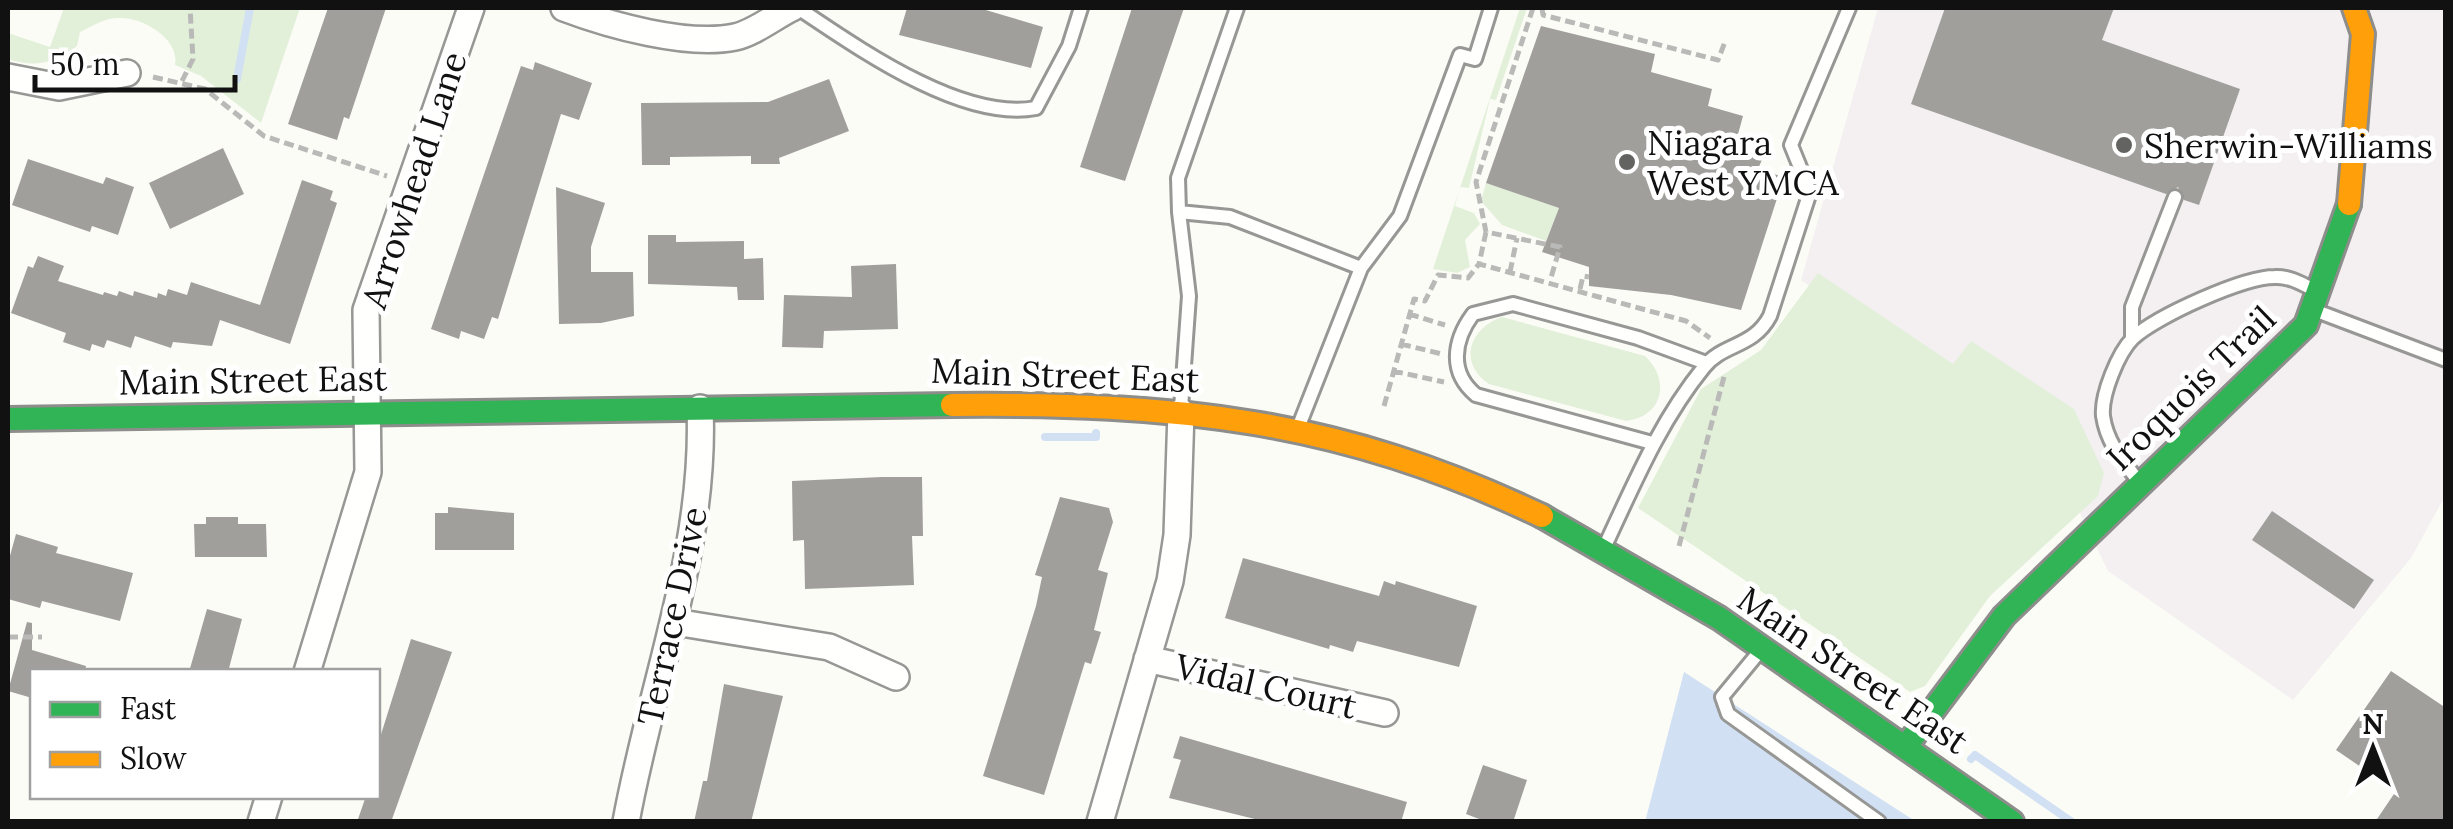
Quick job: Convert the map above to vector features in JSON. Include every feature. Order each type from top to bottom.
[{"type":"main road","name":"Iroquois Trail","points":[[1906,745],[2004,616],[2306,325],[2348,213],[2363,34],[2354,8]]},
{"type":"main road","name":"Main Street East","points":[[8,419],[962,402],[1181,412],[1297,430],[1398,455],[1467,481],[1603,550],[1761,648],[1906,745],[2008,820]]},
{"type":"street","name":"Arrowhead Lane","points":[[308,669],[368,472],[366,310],[471,8]]},
{"type":"street","points":[[564,8],[656,32],[737,37],[795,8]]},
{"type":"street","points":[[8,77],[59,87],[126,73]]},
{"type":"street","name":"Terrace Drive","points":[[626,822],[675,622],[702,463],[700,408]]},
{"type":"street","points":[[1100,822],[1170,582],[1177,535],[1181,412]]},
{"type":"street","points":[[675,622],[829,647],[896,678]]},
{"type":"street","name":"Vidal Court","points":[[1147,659],[1385,713]]},
{"type":"lane","points":[[795,8],[906,77],[1014,112],[1036,108],[1069,46],[1082,8]]},
{"type":"lane","points":[[1181,412],[1189,296],[1178,178],[1237,8]]},
{"type":"lane","points":[[1297,430],[1361,268],[1400,216],[1460,54],[1475,58],[1491,8]]},
{"type":"lane","points":[[1603,550],[1652,443],[1706,363],[1760,334],[1770,316],[1810,192],[1791,145],[1849,8]]},
{"type":"lane","points":[[2142,486],[2111,446],[2102,413],[2112,376],[2132,339],[2132,307],[2174,197]]},
{"type":"lane","points":[[1179,212],[1230,217],[1361,268]]},
{"type":"lane","points":[[2132,339],[2174,313],[2261,278],[2289,278],[2317,301],[2446,360]]},
{"type":"lane","points":[[1652,443],[1476,395],[1462,383],[1455,355],[1461,330],[1472,314],[1512,304],[1638,338],[1706,363]]},
{"type":"lane","points":[[1761,648],[1722,697],[1728,714],[1879,822]]},
{"type":"path","points":[[182,81],[193,60],[190,8]]},
{"type":"path","points":[[1384,406],[1414,299],[1425,301],[1433,278],[1468,278],[1479,264],[1486,232],[1476,182],[1533,8]]},
{"type":"path","points":[[1542,8],[1543,15],[1718,60],[1725,42]]},
{"type":"path","points":[[126,73],[182,81],[214,94],[264,136],[409,183]]},
{"type":"path","points":[[1486,232],[1560,247],[1550,281]]},
{"type":"path","points":[[1510,272],[1517,238]]},
{"type":"path","points":[[1479,264],[1686,321],[1716,342]]},
{"type":"path","points":[[1580,289],[1583,276],[1589,277]]},
{"type":"path","points":[[1410,314],[1446,325]]},
{"type":"path","points":[[1401,344],[1438,354]]},
{"type":"path","points":[[1679,546],[1726,370]]},
{"type":"path","points":[[1394,371],[1430,381]]},
{"type":"path","points":[[8,636],[42,636]]},
{"type":"shaded area","points":[[1878,8],[2445,8],[2445,496],[2411,558],[2293,700],[2108,571],[2052,455],[1801,280]]},
{"type":"green space","points":[[64,8],[300,8],[261,123],[201,76],[175,65],[175,55],[166,38],[139,21],[119,18],[99,23],[80,32],[77,46],[53,60],[27,63],[8,59],[8,33],[50,47]]},
{"type":"green space","points":[[1520,8],[1527,8],[1496,100],[1490,99],[1469,188],[1460,187]]},
{"type":"green space","points":[[1486,183],[1559,208],[1546,241],[1502,225],[1481,201]]},
{"type":"green space","points":[[1459,192],[1455,206],[1474,213],[1480,224],[1465,240],[1470,267],[1457,273],[1433,269]]},
{"type":"green space","points":[[1818,273],[1953,364],[1971,341],[2074,409],[2104,473],[2098,496],[1990,596],[1925,686],[1910,692],[1638,508],[1701,389],[1761,350]]},
{"type":"green space","points":[[1502,317],[1645,356],[1658,376],[1659,396],[1655,405],[1639,418],[1626,421],[1489,384],[1473,366],[1472,346],[1482,329]]},
{"type":"water","points":[[1684,672],[1915,821],[1645,822]]},
{"type":"building","points":[[328,8],[386,8],[349,119],[344,117],[337,140],[288,124]]},
{"type":"building","points":[[907,8],[979,8],[1043,27],[1031,68],[899,35]]},
{"type":"building","points":[[1132,8],[1184,8],[1125,181],[1080,167]]},
{"type":"building","name":"Sherwin-Williams","points":[[1945,8],[2114,8],[2102,40],[2240,89],[2199,205],[2184,200],[2178,187],[2166,194],[1911,104]]},
{"type":"building","name":"Niagara West YMCA","points":[[1541,26],[1655,54],[1651,72],[1712,89],[1708,106],[1743,116],[1734,149],[1764,155],[1758,169],[1784,177],[1741,310],[1671,295],[1589,286],[1589,267],[1542,252],[1559,208],[1486,183]]},
{"type":"building","points":[[535,62],[592,83],[579,120],[561,114],[498,319],[492,317],[484,339],[461,331],[459,339],[431,329],[521,66],[533,70]]},
{"type":"building","points":[[829,79],[849,131],[779,158],[780,164],[751,164],[751,156],[670,157],[670,165],[642,165],[641,103],[768,102]]},
{"type":"building","points":[[223,148],[244,194],[170,229],[149,183]]},
{"type":"building","points":[[28,159],[103,184],[106,177],[134,187],[118,235],[92,226],[90,232],[12,205]]},
{"type":"building","points":[[302,180],[333,191],[330,200],[337,203],[290,344],[220,320],[212,346],[173,342],[171,348],[135,336],[131,348],[107,340],[104,348],[92,344],[90,351],[63,342],[66,333],[11,313],[28,266],[33,268],[38,256],[64,266],[58,281],[103,295],[104,292],[117,296],[119,291],[133,296],[134,291],[157,298],[158,293],[166,296],[168,289],[187,295],[191,282],[260,305]]},
{"type":"building","points":[[556,187],[605,203],[591,247],[591,272],[633,272],[634,316],[601,323],[559,324]]},
{"type":"building","points":[[648,235],[676,235],[676,242],[744,241],[744,259],[763,258],[764,300],[738,300],[737,287],[648,284]]},
{"type":"building","points":[[896,264],[898,329],[824,331],[823,348],[782,347],[784,295],[852,297],[851,266]]},
{"type":"building","points":[[922,477],[923,536],[912,536],[914,585],[805,589],[804,540],[793,541],[792,481]]},
{"type":"building","points":[[1060,497],[1109,508],[1113,522],[1098,570],[1108,573],[1094,630],[1101,632],[1091,664],[1085,662],[1044,795],[983,776],[1036,606],[1042,577],[1035,575]]},
{"type":"building","points":[[448,507],[514,513],[514,550],[435,550],[435,513],[448,513]]},
{"type":"building","points":[[2272,511],[2374,580],[2354,609],[2252,540]]},
{"type":"building","points":[[206,517],[238,517],[238,524],[266,524],[267,557],[195,557],[194,524],[206,524]]},
{"type":"building","points":[[16,534],[58,547],[56,553],[133,573],[120,621],[42,601],[40,608],[8,599],[8,563]]},
{"type":"building","points":[[1243,558],[1379,596],[1384,581],[1395,585],[1396,581],[1477,606],[1459,667],[1357,641],[1353,652],[1330,645],[1329,649],[1225,618]]},
{"type":"building","points":[[207,609],[242,619],[229,669],[190,669]]},
{"type":"building","points":[[27,622],[32,623],[32,650],[86,666],[30,669],[30,697],[8,691]]},
{"type":"building","points":[[411,639],[452,652],[391,822],[357,822],[365,799],[380,799],[380,738]]},
{"type":"building","points":[[2391,671],[2446,708],[2446,822],[2375,822],[2396,791],[2336,750]]},
{"type":"building","points":[[724,684],[783,696],[751,822],[694,822],[703,781],[707,781]]},
{"type":"building","points":[[1180,736],[1407,802],[1401,822],[1267,822],[1169,798],[1181,760],[1173,758]]},
{"type":"building","points":[[1483,765],[1527,780],[1513,822],[1487,822],[1466,814]]},
{"type":"waterway","points":[[237,79],[250,8]]},
{"type":"waterway","points":[[1045,437],[1096,437],[1096,433]]},
{"type":"waterway","points":[[1971,759],[1975,755],[2072,822]]},
{"type":"traffic: fast","points":[[1907,745],[2004,616],[2306,325],[2349,204]]},
{"type":"traffic: fast","points":[[8,419],[952,405]]},
{"type":"traffic: fast","points":[[1542,516],[1719,618],[2012,822]]},
{"type":"traffic: slow","points":[[2349,204],[2363,34],[2354,8]]},
{"type":"traffic: slow","points":[[952,405],[1109,408],[1254,423],[1395,457],[1542,516]]},
{"type":"place","name":"Sherwin-Williams","points":[[2124,145]]},
{"type":"place","name":"Niagara West YMCA","points":[[1627,162]]}]
